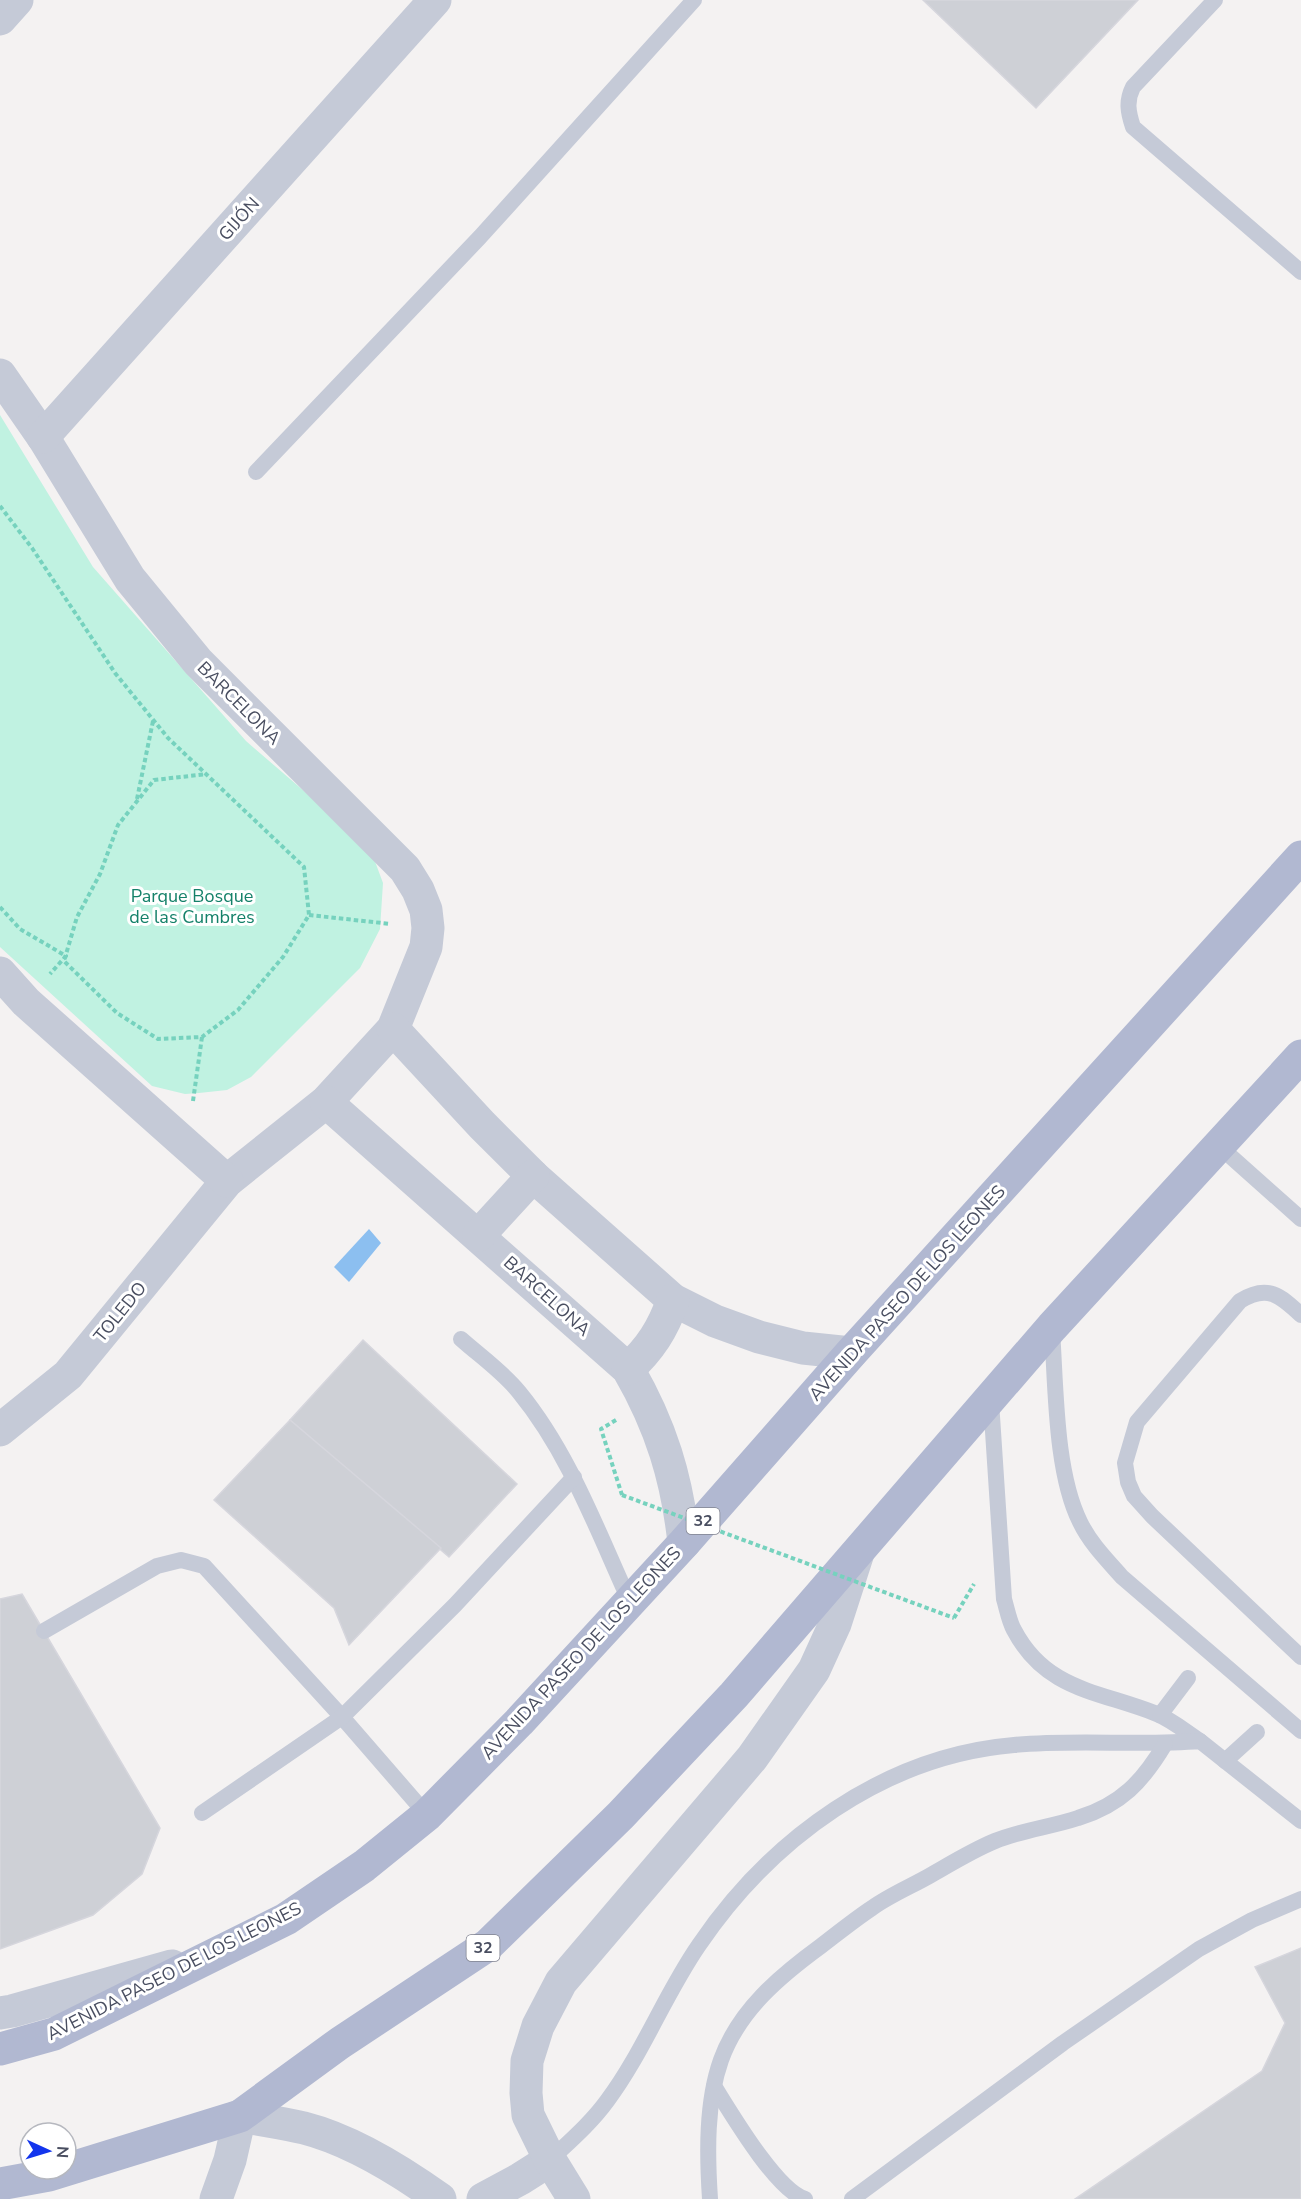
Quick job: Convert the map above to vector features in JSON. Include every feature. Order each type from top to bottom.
[{"type":"main road","name":"AVENIDA PASEO DE LOS LEONES","points":[[0,2049],[54,2034],[286,1919],[364,1866],[427,1815],[519,1722],[684,1544],[851,1353],[1301,857]]},
{"type":"main road","name":"32","points":[[0,2184],[48,2175],[240,2116],[340,2043],[488,1945],[621,1815],[734,1695],[1052,1327],[1301,1056]]},
{"type":"street","points":[[0,19],[17,0]]},
{"type":"street","name":"GIJÓN","points":[[43,437],[435,0]]},
{"type":"street","name":"BARCELONA","points":[[0,375],[43,437],[129,579],[198,662],[405,869],[418,890],[426,910],[428,928],[426,947],[393,1029],[326,1102],[227,1181]]},
{"type":"street","points":[[0,973],[26,1002],[227,1181]]},
{"type":"street","points":[[393,1029],[533,1176],[645,1278],[673,1300],[715,1321],[759,1337],[802,1347],[851,1353]]},
{"type":"street","name":"BARCELONA","points":[[326,1102],[628,1369],[646,1400],[670,1463],[680,1507],[684,1544]]},
{"type":"street","points":[[479,1235],[533,1176]]},
{"type":"street","name":"TOLEDO","points":[[0,1430],[68,1375],[227,1181]]},
{"type":"street","points":[[628,1369],[644,1355],[657,1338],[673,1300]]},
{"type":"street","points":[[574,2199],[550,2160],[528,2115],[526,2061],[538,2026],[561,1982],[752,1758],[814,1670],[835,1624],[858,1553]]},
{"type":"street","points":[[0,2013],[218,1953]]},
{"type":"street","points":[[216,2199],[230,2160],[240,2116],[306,2129],[363,2151],[413,2180],[440,2199]]},
{"type":"street","points":[[483,2199],[550,2160]]},
{"type":"lane","points":[[256,472],[480,237],[694,0]]},
{"type":"lane","points":[[1215,0],[1133,87],[1128,98],[1128,114],[1132,127],[1301,272]]},
{"type":"lane","points":[[1219,1146],[1301,1219]]},
{"type":"lane","points":[[1301,1315],[1283,1298],[1272,1293],[1251,1295],[1240,1301],[1137,1422],[1125,1463],[1128,1482],[1134,1496],[1152,1516],[1301,1657]]},
{"type":"lane","points":[[1052,1327],[1062,1458],[1068,1487],[1080,1521],[1098,1551],[1122,1577],[1301,1731]]},
{"type":"lane","points":[[461,1339],[517,1389],[545,1426],[574,1478],[630,1602]]},
{"type":"lane","points":[[991,1397],[1004,1599],[1013,1628],[1029,1655],[1053,1676],[1096,1694],[1160,1715],[1200,1741],[1301,1821]]},
{"type":"lane","points":[[202,1813],[342,1718],[455,1605],[574,1478]]},
{"type":"lane","points":[[44,1631],[157,1566],[181,1560],[204,1566],[427,1815]]},
{"type":"lane","points":[[1160,1715],[1188,1678]]},
{"type":"lane","points":[[1225,1761],[1257,1732]]},
{"type":"lane","points":[[550,2160],[589,2124],[608,2101],[698,1945],[736,1896],[785,1846],[827,1813],[918,1766],[969,1751],[1061,1742],[1165,1744],[1200,1741]]},
{"type":"lane","points":[[710,2199],[709,2128],[714,2086],[721,2060],[735,2029],[757,2000],[785,1972],[873,1907],[968,1854],[996,1840],[1078,1819],[1107,1807],[1143,1778],[1165,1744]]},
{"type":"lane","points":[[852,2199],[1063,2043],[1199,1949],[1252,1920],[1301,1899]]},
{"type":"lane","points":[[714,2086],[740,2128],[785,2186],[805,2199]]},
{"type":"path","points":[[0,506],[32,548],[115,674],[168,738],[207,774],[304,867],[309,915],[283,957],[238,1010],[202,1037],[158,1039],[117,1013],[64,961],[76,917],[100,874],[118,825],[154,780],[207,774]]},
{"type":"path","points":[[137,801],[153,720]]},
{"type":"path","points":[[0,907],[20,929],[66,956]]},
{"type":"path","points":[[309,915],[428,928]]},
{"type":"path","points":[[186,1146],[202,1037]]},
{"type":"path","points":[[601,1429],[622,1495],[954,1618],[978,1578]]},
{"type":"green space","name":"Parque Bosque de las Cumbres","points":[[0,415],[93,567],[246,741],[370,848],[383,883],[380,929],[360,968],[251,1077],[227,1090],[185,1094],[152,1086],[0,947]]},
{"type":"water","points":[[369,1229],[381,1243],[349,1282],[334,1267]]},
{"type":"building","points":[[923,0],[1138,0],[1036,108]]},
{"type":"building","points":[[363,1340],[517,1484],[449,1557],[290,1420]]},
{"type":"building","points":[[290,1420],[441,1548],[349,1645],[334,1608],[214,1500]]},
{"type":"building","points":[[22,1594],[160,1828],[142,1874],[93,1915],[0,1949],[0,1599]]},
{"type":"building","points":[[1301,1948],[1301,2199],[1075,2199],[1262,2071],[1285,2023],[1255,1967]]}]
